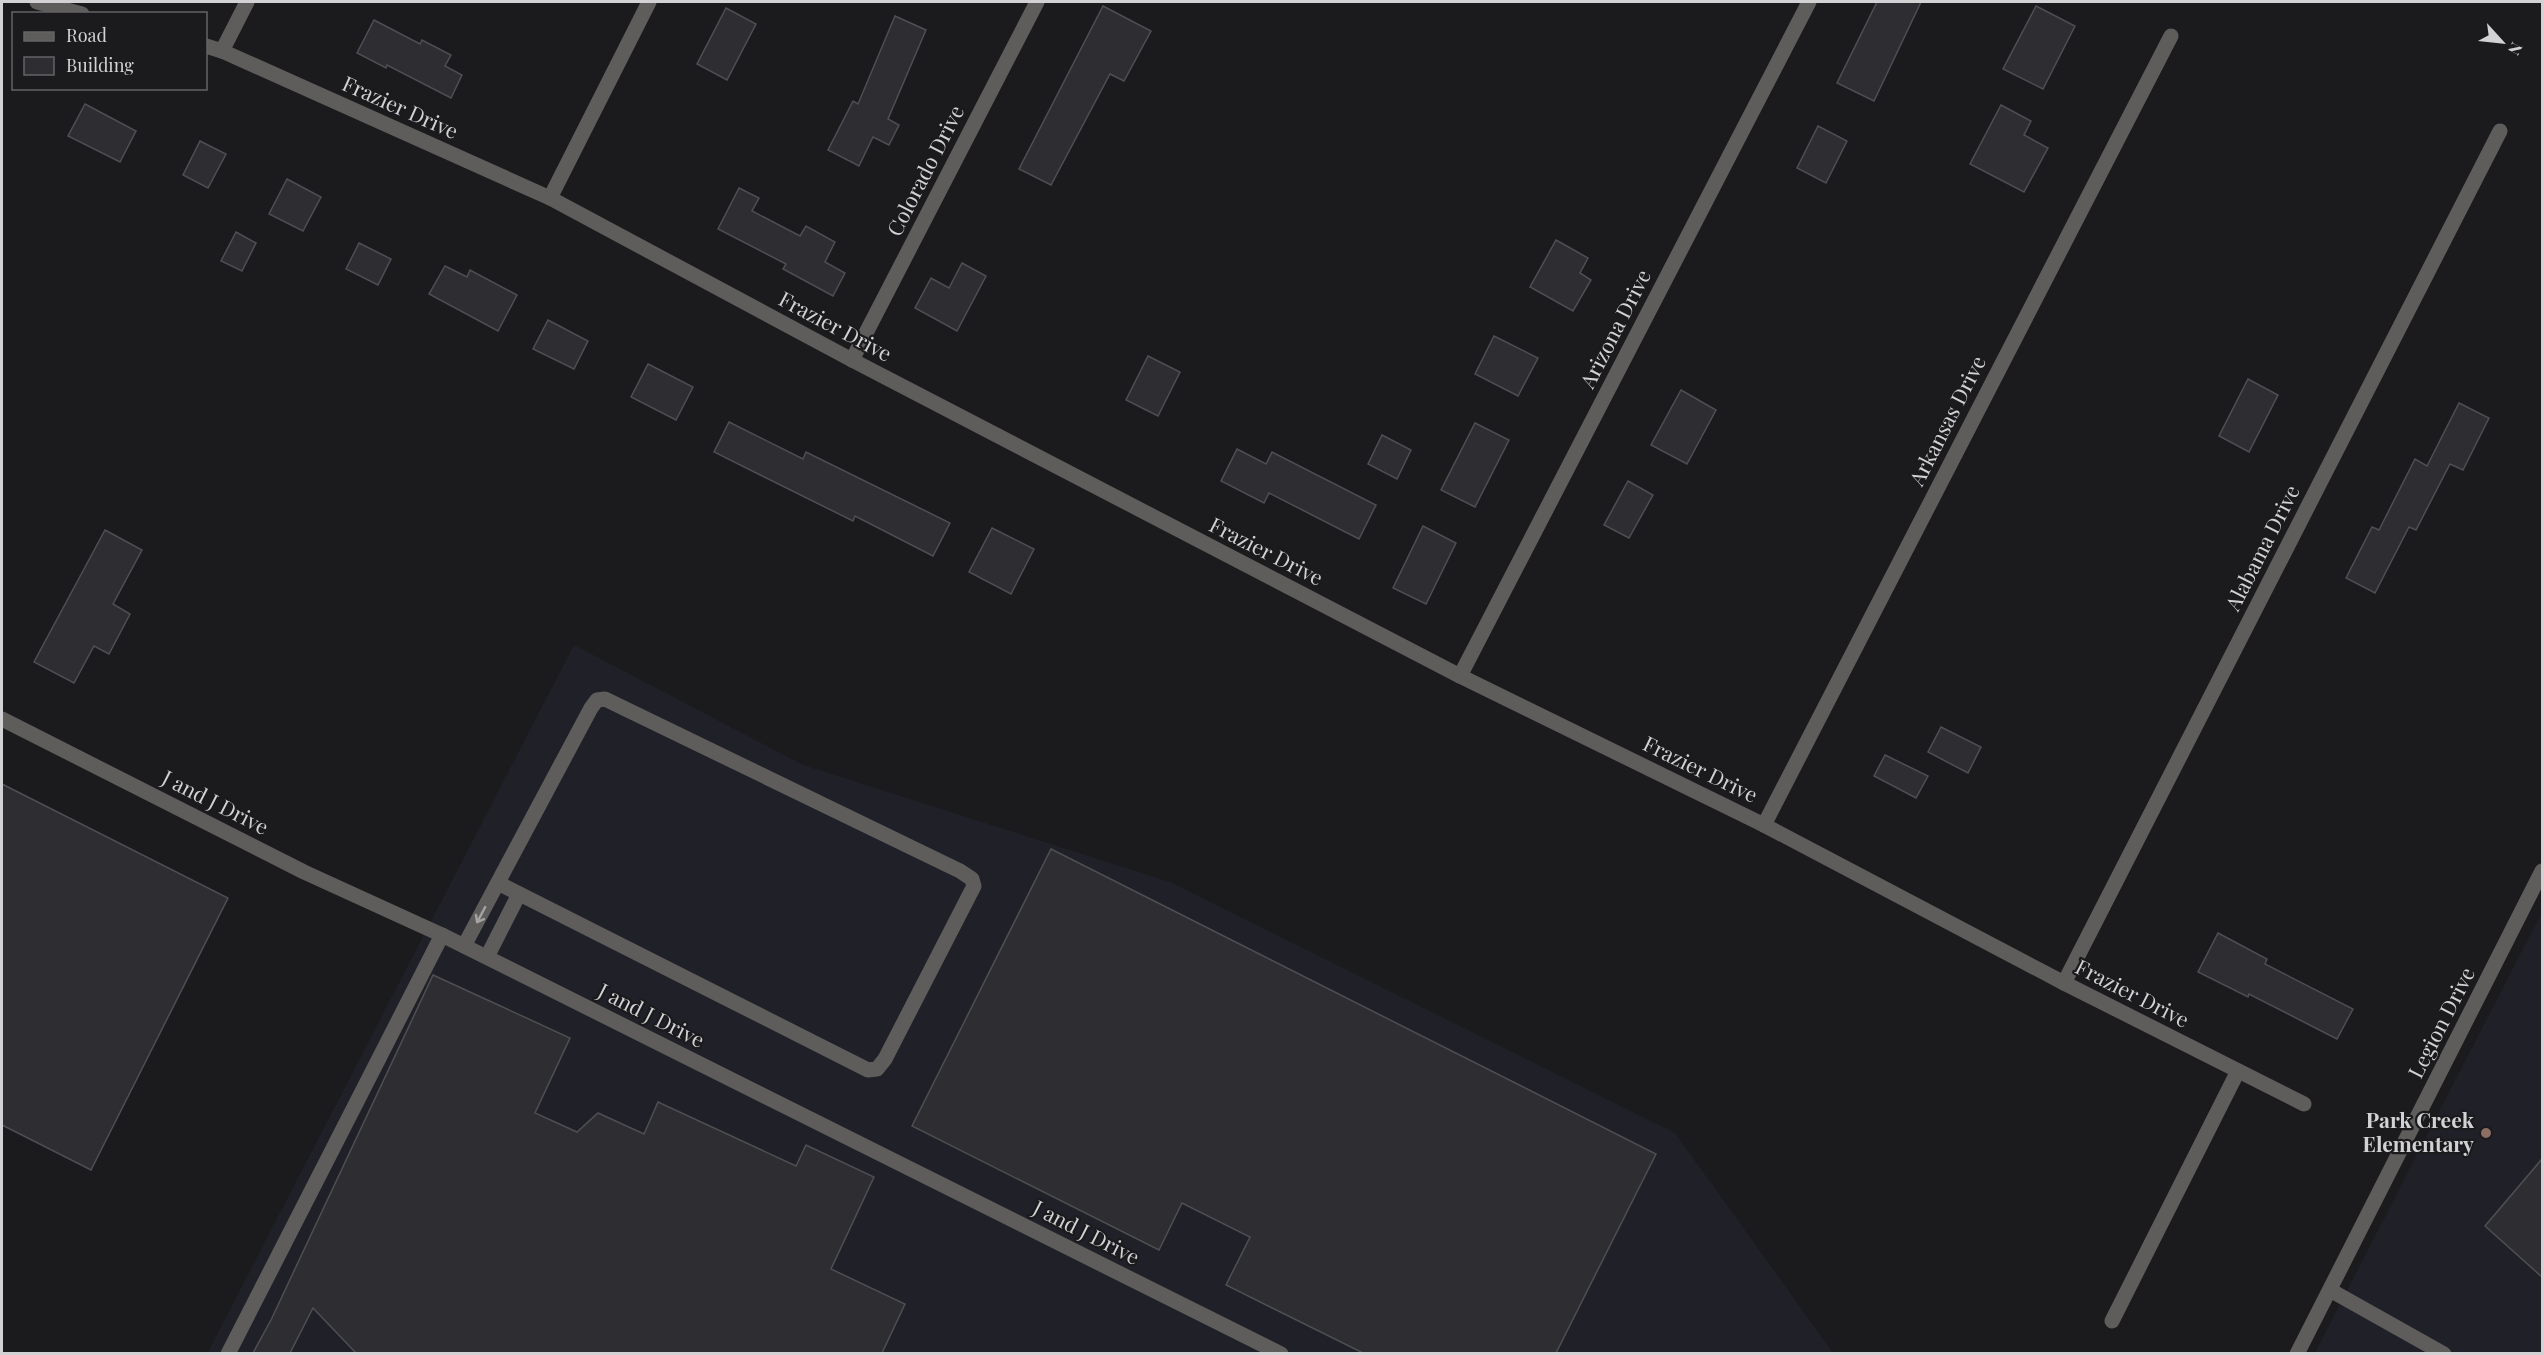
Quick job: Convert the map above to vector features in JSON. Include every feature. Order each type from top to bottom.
[{"type":"street","points":[[37,2],[74,12]]},
{"type":"street","points":[[222,51],[247,2]]},
{"type":"street","points":[[550,198],[649,2]]},
{"type":"street","name":"Colorado Drive","points":[[852,360],[1037,2]]},
{"type":"street","name":"Arizona Drive","points":[[1460,676],[1809,2]]},
{"type":"street","name":"Arkansas Drive","points":[[1764,825],[2171,36]]},
{"type":"street","name":"Frazier Drive","points":[[207,46],[550,198],[852,360],[1460,676],[1764,825],[2064,983],[2304,1104]]},
{"type":"street","name":"Alabama Drive","points":[[2064,983],[2500,131]]},
{"type":"street","points":[[464,946],[591,708],[597,700],[605,699],[960,871],[972,879],[974,886],[885,1059],[877,1069],[868,1070],[498,883]]},
{"type":"street","name":"J and J Drive","points":[[2,719],[304,872],[442,935],[1281,1353]]},
{"type":"street","name":"Legion Drive","points":[[2297,1353],[2542,871]]},
{"type":"street","points":[[486,957],[519,894]]},
{"type":"street","points":[[228,1353],[442,935]]},
{"type":"street","points":[[2112,1322],[2238,1071]]},
{"type":"street","points":[[2330,1290],[2444,1353]]},
{"type":"shaded area","points":[[574,645],[803,765],[1170,882],[1675,1133],[1833,1353],[207,1354]]},
{"type":"shaded area","name":"Park Creek Elementary","points":[[2542,912],[2542,1353],[2315,1353]]},
{"type":"building","points":[[1877,2],[1921,2],[1874,101],[1837,83]]},
{"type":"building","points":[[1103,6],[1151,31],[1124,81],[1110,74],[1051,185],[1019,169]]},
{"type":"building","points":[[2036,6],[2075,26],[2043,89],[2003,69]]},
{"type":"building","points":[[726,8],[756,24],[727,80],[697,64]]},
{"type":"building","points":[[895,16],[926,30],[888,119],[899,125],[889,145],[873,137],[859,166],[828,150],[853,101],[858,104]]},
{"type":"building","points":[[374,20],[420,44],[422,40],[451,55],[445,66],[462,75],[451,98],[387,65],[386,68],[357,53]]},
{"type":"building","points":[[85,104],[136,131],[120,162],[68,136]]},
{"type":"building","points":[[2001,105],[2031,121],[2024,135],[2048,148],[2024,192],[1970,164]]},
{"type":"building","points":[[1818,126],[1847,141],[1826,183],[1797,168]]},
{"type":"building","points":[[200,141],[226,154],[208,188],[183,175]]},
{"type":"building","points":[[287,179],[321,197],[303,231],[269,214]]},
{"type":"building","points":[[739,188],[759,198],[752,211],[800,236],[806,226],[835,242],[825,262],[845,273],[833,296],[783,269],[786,264],[718,229]]},
{"type":"building","points":[[236,232],[256,243],[242,271],[221,261]]},
{"type":"building","points":[[1556,240],[1588,258],[1580,273],[1591,280],[1573,311],[1530,287]]},
{"type":"building","points":[[359,243],[391,259],[378,285],[346,269]]},
{"type":"building","points":[[962,263],[986,276],[957,331],[915,308],[931,278],[949,288]]},
{"type":"building","points":[[445,266],[467,277],[470,270],[517,295],[498,331],[429,294]]},
{"type":"building","points":[[548,320],[588,341],[574,369],[533,349]]},
{"type":"building","points":[[1494,336],[1538,358],[1518,396],[1475,374]]},
{"type":"building","points":[[1148,356],[1180,372],[1158,416],[1126,400]]},
{"type":"building","points":[[648,364],[693,387],[676,420],[631,397]]},
{"type":"building","points":[[2248,379],[2278,395],[2249,452],[2219,436]]},
{"type":"building","points":[[1681,390],[1716,410],[1687,464],[1651,445]]},
{"type":"building","points":[[2459,403],[2489,418],[2463,470],[2450,464],[2416,530],[2409,527],[2375,593],[2346,578],[2372,527],[2379,530],[2415,459],[2427,466]]},
{"type":"building","points":[[729,422],[803,459],[806,452],[950,523],[933,556],[855,516],[853,521],[714,452]]},
{"type":"building","points":[[1475,423],[1509,440],[1475,507],[1441,490]]},
{"type":"building","points":[[1382,435],[1411,450],[1397,479],[1368,464]]},
{"type":"building","points":[[1237,449],[1266,464],[1272,452],[1376,505],[1359,539],[1269,493],[1264,503],[1221,481]]},
{"type":"building","points":[[1628,481],[1653,495],[1629,538],[1604,525]]},
{"type":"building","points":[[1423,526],[1456,543],[1426,604],[1393,588]]},
{"type":"building","points":[[992,528],[1034,549],[1011,594],[969,572]]},
{"type":"building","points":[[105,530],[142,550],[113,604],[130,614],[109,654],[94,646],[74,683],[34,662]]},
{"type":"building","points":[[1941,727],[1981,747],[1968,773],[1928,752]]},
{"type":"building","points":[[1885,755],[1928,776],[1916,798],[1874,776]]},
{"type":"building","points":[[2,784],[228,898],[91,1170],[2,1125]]},
{"type":"building","points":[[1051,849],[1656,1154],[1556,1353],[1363,1353],[1226,1285],[1250,1237],[1182,1203],[1159,1250],[912,1126]]},
{"type":"building","points":[[2218,933],[2267,959],[2265,964],[2353,1009],[2337,1039],[2249,994],[2248,997],[2198,972]]},
{"type":"building","points":[[433,975],[570,1038],[535,1113],[577,1132],[598,1113],[644,1134],[658,1102],[796,1166],[806,1145],[874,1177],[831,1269],[905,1304],[882,1353],[356,1353],[313,1308],[290,1353],[253,1353],[271,1320]]},
{"type":"building","points":[[2542,1159],[2542,1277],[2485,1226]]},
{"type":"place","name":"Park Creek Elementary","points":[[2486,1133]]}]
